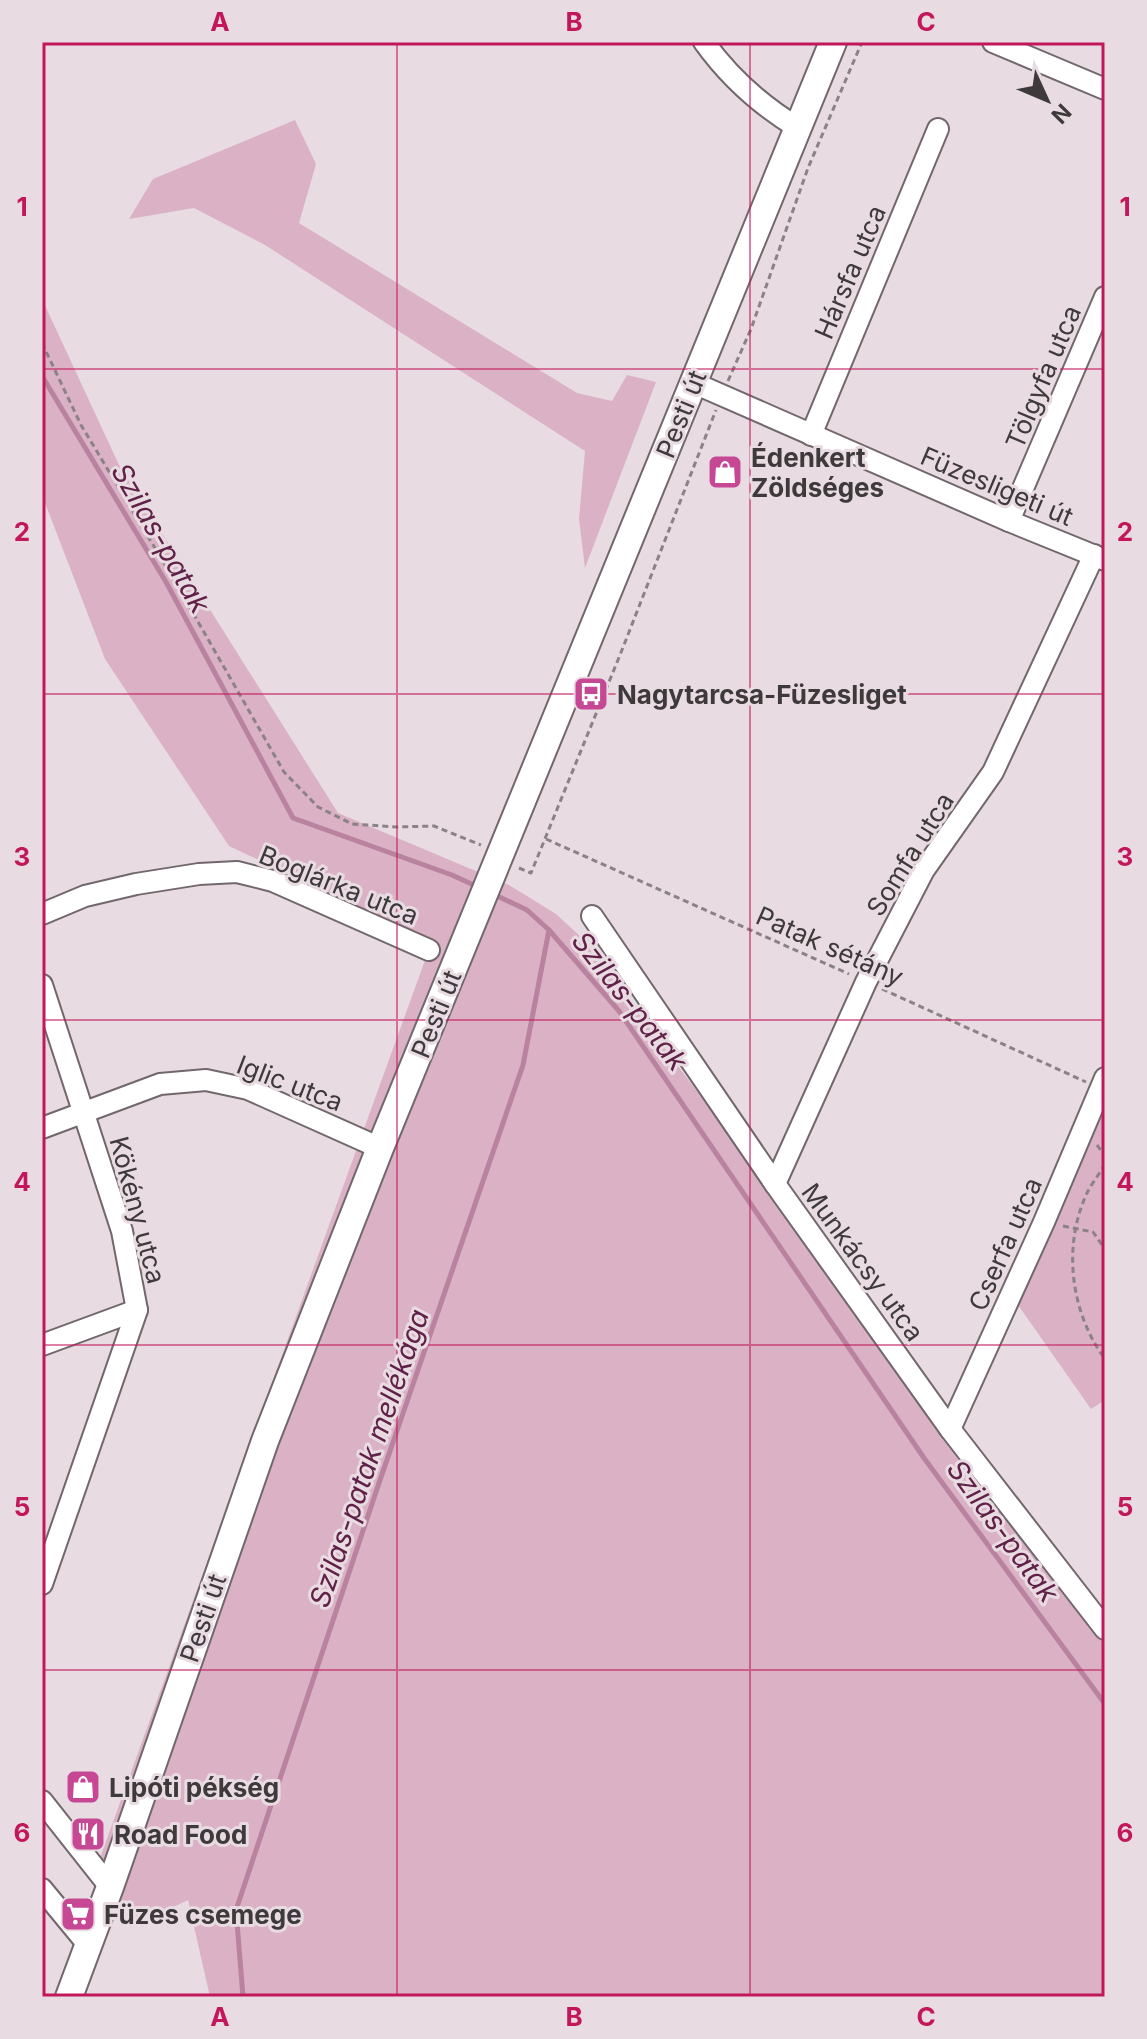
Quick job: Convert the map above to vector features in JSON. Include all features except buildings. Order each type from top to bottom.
[{"type":"main road","name":"Pesti út","points":[[69,1997],[265,1441],[495,861],[833,42]]},
{"type":"street","points":[[704,42],[719,64],[768,110],[798,128]]},
{"type":"street","points":[[993,42],[1105,89]]},
{"type":"street","name":"Hársfa utca","points":[[811,435],[938,129]]},
{"type":"street","name":"Tölgyfa utca","points":[[1009,521],[1105,297]]},
{"type":"street","name":"Füzesligeti út","points":[[694,383],[1100,558]]},
{"type":"street","name":"Somfa utca","points":[[775,1184],[866,982],[924,870],[993,772],[1100,558]]},
{"type":"street","name":"Boglárka utca","points":[[42,914],[85,896],[136,884],[199,874],[237,872],[273,881],[429,950]]},
{"type":"street","name":"Munkácsy utca","points":[[592,916],[775,1184],[950,1429],[1105,1629]]},
{"type":"street","name":"Kökény utca","points":[[42,985],[122,1231],[137,1310],[42,1584]]},
{"type":"street","name":"Iglic utca","points":[[42,1128],[160,1084],[206,1080],[248,1089],[380,1148]]},
{"type":"street","name":"Cserfa utca","points":[[950,1429],[1103,1083]]},
{"type":"street","points":[[42,1345],[137,1310]]},
{"type":"street","points":[[42,1801],[110,1887]]},
{"type":"street","points":[[42,1889],[89,1946]]},
{"type":"path","points":[[42,343],[81,425],[284,772],[318,807],[352,824],[434,826],[492,850],[495,861],[531,873],[721,395],[751,329],[808,168],[862,42]]},
{"type":"path","name":"Patak sétány","points":[[545,839],[866,982],[1103,1083]]},
{"type":"path","points":[[1105,1164],[1088,1192],[1076,1228],[1072,1273],[1082,1317],[1105,1359]]},
{"type":"path","points":[[1044,1222],[1093,1232],[1105,1249]]},
{"type":"shaded area","points":[[295,120],[316,164],[299,223],[577,393],[612,401],[627,375],[656,382],[585,568],[579,519],[585,451],[265,245],[194,208],[129,219],[153,179]]},
{"type":"shaded area","points":[[42,299],[119,465],[338,813],[509,885],[556,914],[583,939],[1105,1637],[1105,1997],[210,1997],[188,1900],[134,1926],[92,1880],[432,941],[229,846],[105,659],[42,495]]},
{"type":"shaded area","points":[[1105,1102],[1105,1400],[1091,1409],[1018,1305]]},
{"type":"waterway","name":"Szilas-patak","points":[[42,376],[166,582],[293,818],[478,887]]},
{"type":"waterway","name":"Szilas-patak","points":[[491,893],[527,910],[549,930],[619,1011],[924,1458],[1105,1704]]},
{"type":"waterway","name":"Szilas-patak mellékága","points":[[243,1997],[236,1910],[523,1065],[549,930]]},
{"type":"place","name":"Édenkert Zöldséges","points":[[725,472]]},
{"type":"place","name":"Nagytarcsa-Füzesliget","points":[[591,694]]},
{"type":"place","name":"Lipóti pékség","points":[[83,1787]]},
{"type":"place","name":"Road Food","points":[[88,1834]]},
{"type":"place","name":"Füzes csemege","points":[[78,1914]]}]
